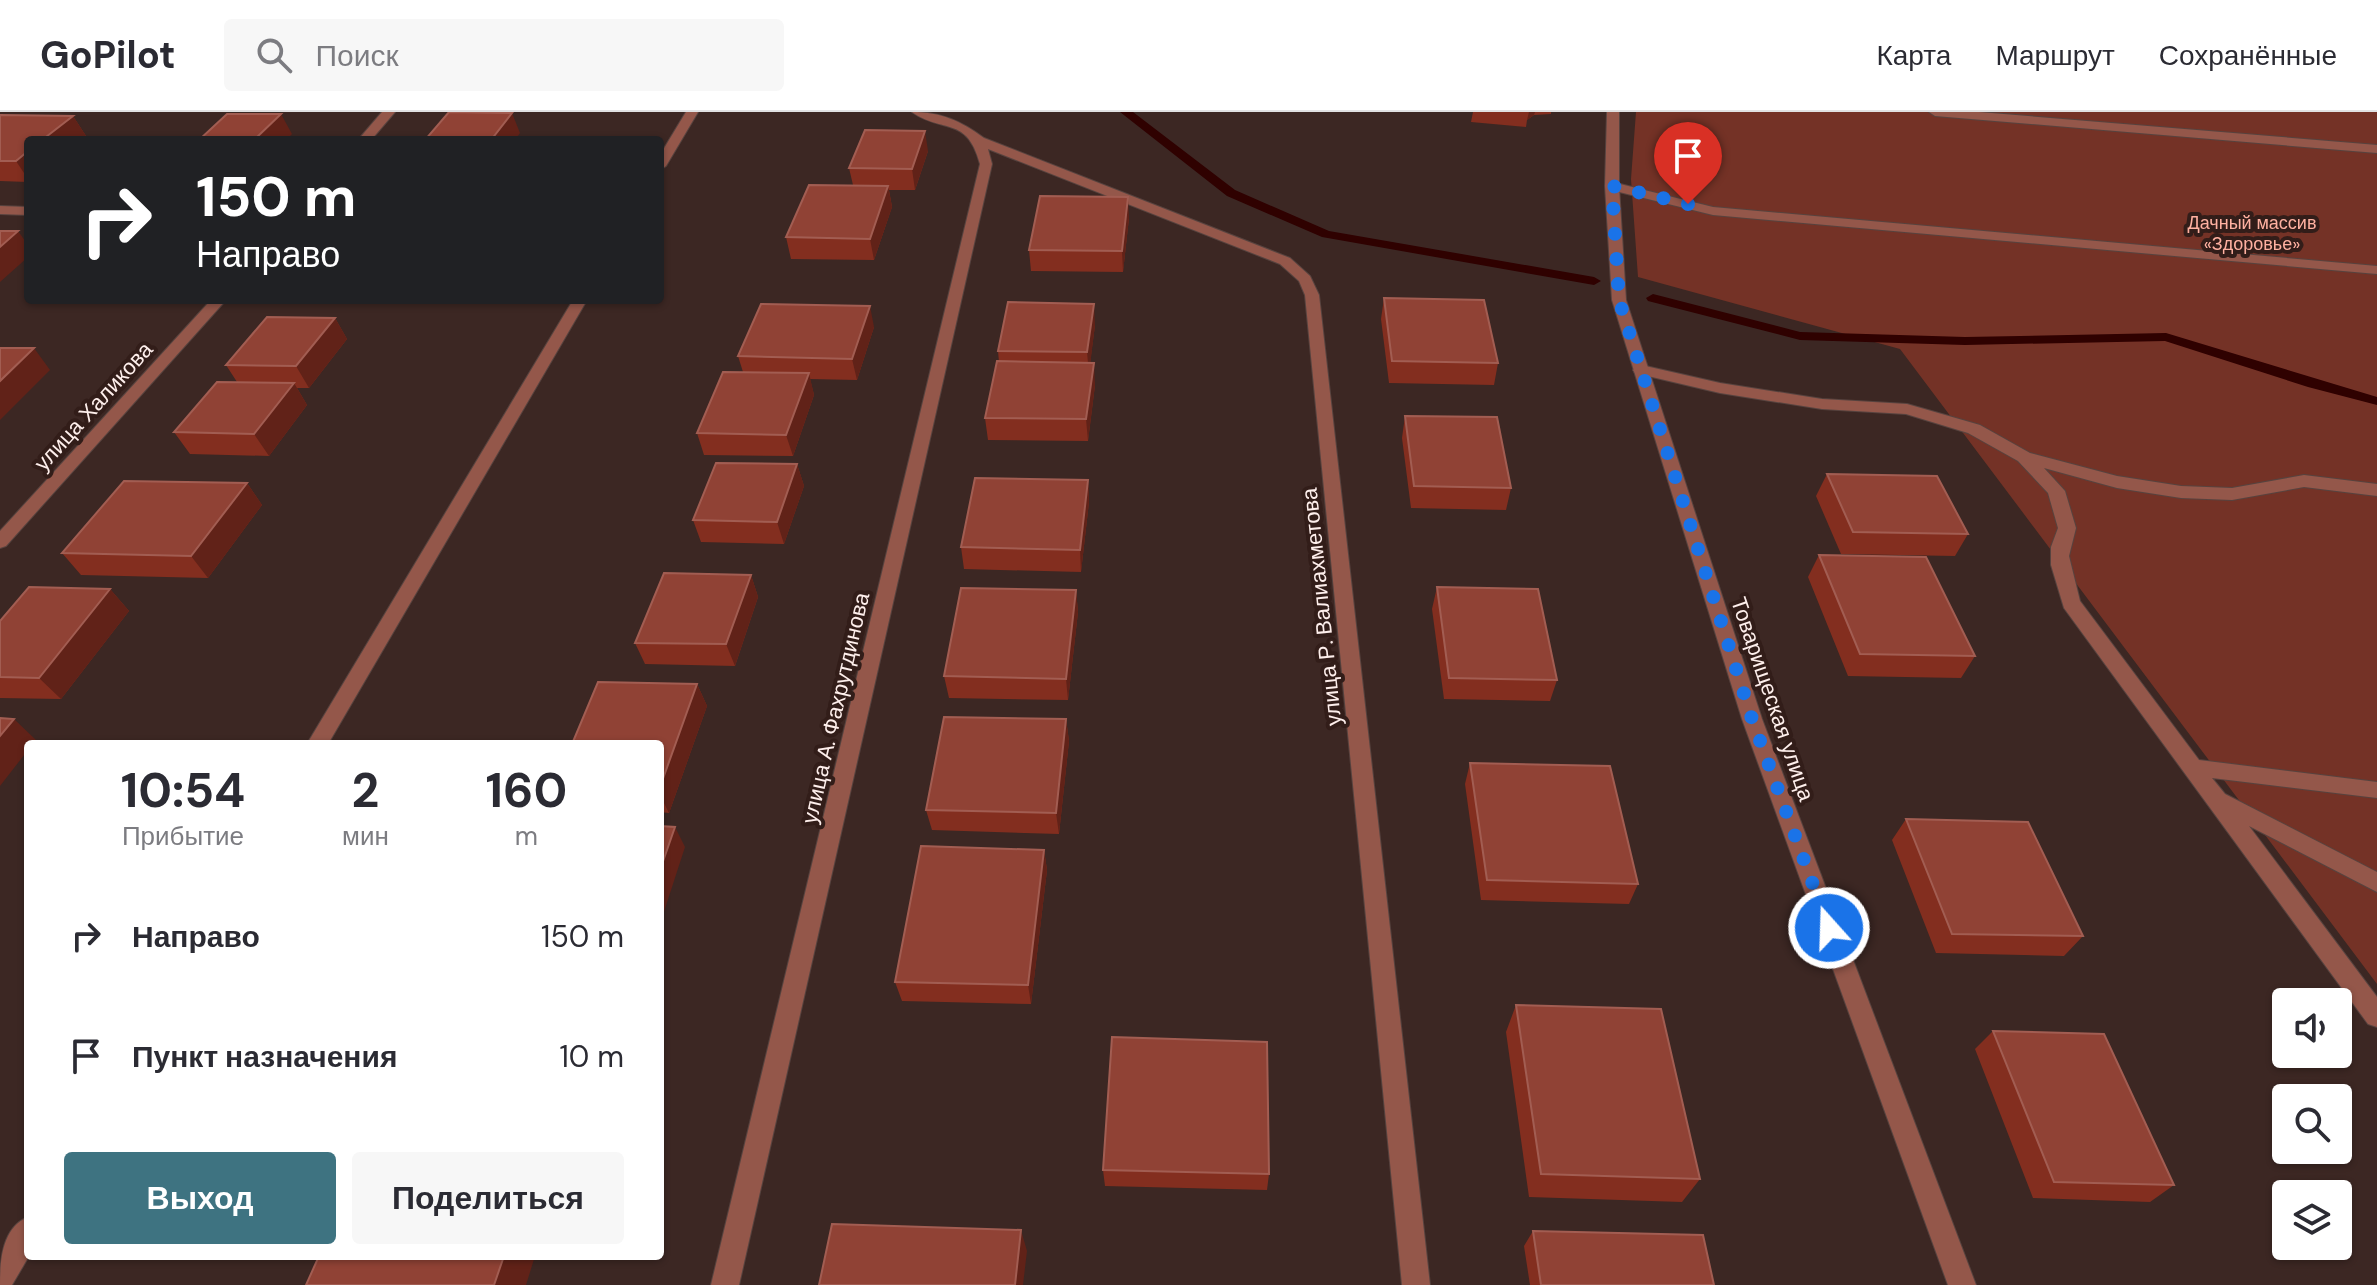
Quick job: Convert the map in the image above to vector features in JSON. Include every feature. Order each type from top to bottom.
[{"type":"street","points":[[368,136],[389,112]]},
{"type":"street","points":[[664,159],[692,112]]},
{"type":"street","name":"улица Р. Валиахметова","points":[[918,112],[958,124],[980,141],[1285,261],[1305,279],[1312,295],[1416,1285]]},
{"type":"street","name":"Товарищеская улица","points":[[1613,112],[1612,186],[1619,300],[1752,719],[1962,1285]]},
{"type":"street","points":[[1935,112],[2377,149]]},
{"type":"street","name":"улица А. Фахрутдинова","points":[[725,1285],[986,164],[980,141]]},
{"type":"street","points":[[1612,186],[1713,211],[2377,270]]},
{"type":"street","points":[[0,210],[24,211]]},
{"type":"street","name":"улица Халикова","points":[[0,542],[215,304]]},
{"type":"street","points":[[319,740],[578,304]]},
{"type":"street","points":[[1641,370],[1720,388],[1822,404],[1907,409],[1974,429],[2024,457],[2117,482],[2181,492],[2232,494],[2304,481],[2377,490]]},
{"type":"street","points":[[2024,457],[2056,491],[2067,528],[2059,542],[2060,576],[2071,603],[2377,1016]]},
{"type":"street","points":[[2192,767],[2377,790]]},
{"type":"street","points":[[2219,800],[2377,883]]},
{"type":"street","points":[[0,1279],[24,1238]]},
{"type":"green space","name":"Дачный массив «Здоровье»","points":[[1636,112],[2377,112],[2377,984],[1900,349],[1638,277],[1631,179]]},
{"type":"building","points":[[449,112],[512,113],[494,136],[428,136]]},
{"type":"building","points":[[227,114],[281,114],[258,136],[203,136]]},
{"type":"building","points":[[0,115],[73,116],[47,136],[24,136],[24,154],[16,161],[0,161]]},
{"type":"building","points":[[865,130],[925,131],[912,169],[849,168]]},
{"type":"building","points":[[809,185],[888,186],[870,239],[786,237]]},
{"type":"building","points":[[1040,196],[1128,197],[1122,251],[1029,250]]},
{"type":"building","points":[[0,231],[18,231],[0,247]]},
{"type":"building","points":[[1384,298],[1484,300],[1498,363],[1392,361]]},
{"type":"building","points":[[1008,302],[1094,304],[1087,352],[998,351]]},
{"type":"building","points":[[761,304],[870,306],[852,359],[738,356]]},
{"type":"building","points":[[267,317],[335,318],[296,366],[226,365]]},
{"type":"building","points":[[0,348],[34,348],[0,381]]},
{"type":"building","points":[[997,361],[1094,363],[1086,419],[985,418]]},
{"type":"building","points":[[723,372],[809,373],[786,435],[697,433]]},
{"type":"building","points":[[217,382],[294,383],[254,434],[174,432]]},
{"type":"building","points":[[1405,416],[1497,417],[1511,488],[1414,486]]},
{"type":"building","points":[[716,463],[797,464],[777,522],[693,520]]},
{"type":"building","points":[[1827,474],[1937,476],[1968,534],[1853,532]]},
{"type":"building","points":[[975,478],[1088,480],[1080,550],[961,547]]},
{"type":"building","points":[[124,481],[247,483],[191,556],[62,553]]},
{"type":"building","points":[[1819,555],[1926,557],[1975,656],[1860,654]]},
{"type":"building","points":[[664,573],[751,575],[726,644],[635,643]]},
{"type":"building","points":[[29,587],[110,589],[39,678],[0,677],[0,621]]},
{"type":"building","points":[[1437,587],[1538,589],[1557,680],[1449,678]]},
{"type":"building","points":[[961,588],[1076,590],[1066,679],[944,676]]},
{"type":"building","points":[[598,682],[697,684],[664,776],[664,740],[574,740]]},
{"type":"building","points":[[944,717],[1066,719],[1056,813],[926,810]]},
{"type":"building","points":[[0,718],[14,719],[0,736]]},
{"type":"building","points":[[1470,763],[1610,766],[1638,884],[1487,880]]},
{"type":"building","points":[[1906,819],[2028,822],[2083,936],[1952,934]]},
{"type":"building","points":[[664,826],[675,827],[664,859]]},
{"type":"building","points":[[921,846],[1044,850],[1028,985],[895,982]]},
{"type":"building","points":[[1516,1005],[1661,1009],[1700,1179],[1541,1174]]},
{"type":"building","points":[[1993,1031],[2104,1034],[2174,1185],[2054,1182]]},
{"type":"building","points":[[1112,1037],[1267,1042],[1269,1174],[1103,1170]]},
{"type":"building","points":[[832,1224],[1021,1230],[1015,1285],[819,1285]]},
{"type":"building","points":[[1533,1231],[1703,1235],[1714,1285],[1541,1285]]},
{"type":"building","points":[[317,1260],[503,1260],[494,1285],[306,1285]]},
{"type":"waterway","points":[[1126,112],[1231,193],[1326,234],[1594,281]]},
{"type":"waterway","points":[[1653,298],[1800,336],[1965,341],[2166,337],[2377,401]]},
{"type":"route","points":[[1688,204],[1612,186],[1619,300],[1752,719],[1829,928]]}]
